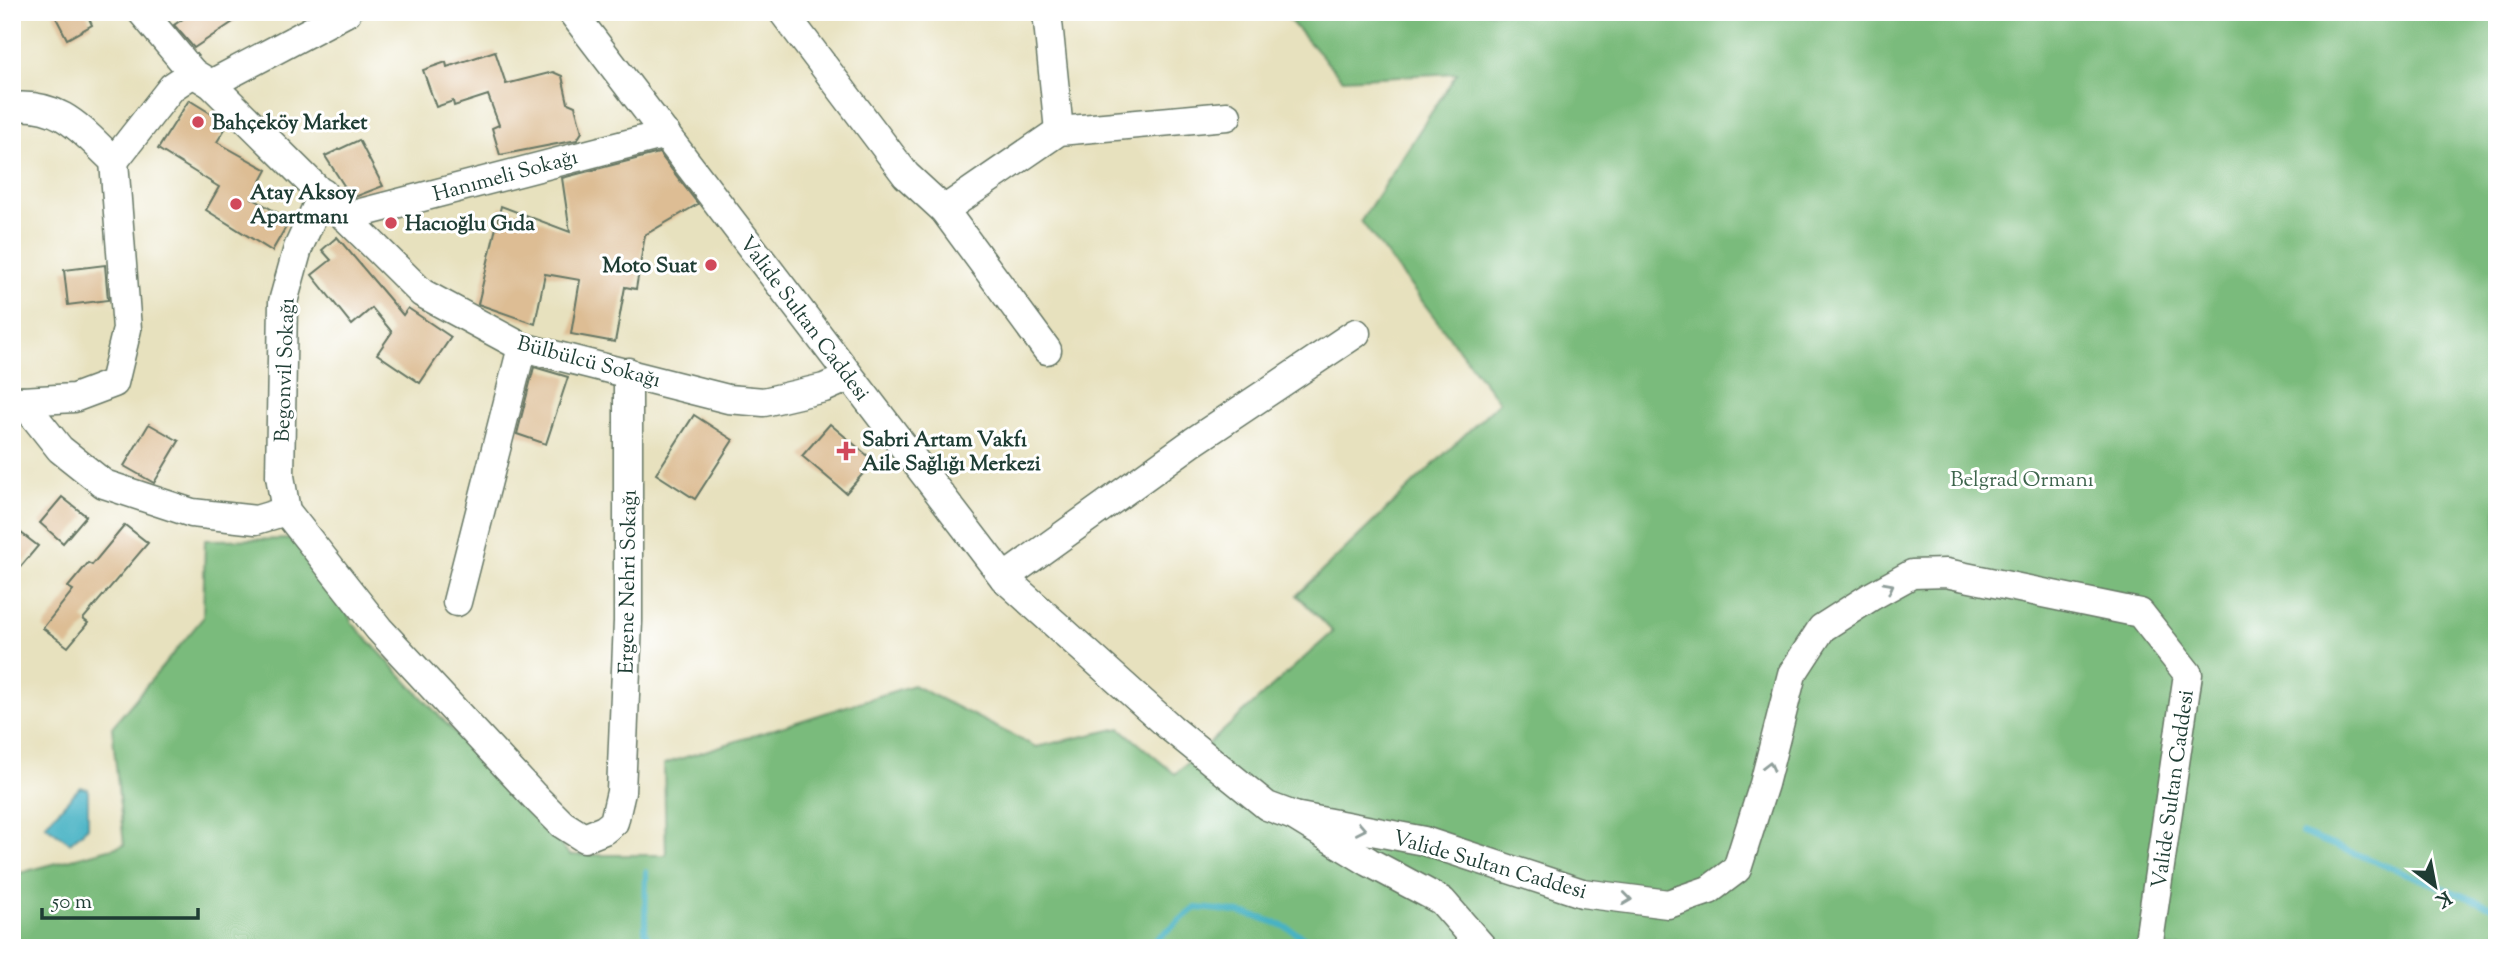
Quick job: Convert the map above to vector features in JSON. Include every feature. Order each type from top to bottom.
[{"type":"street","name":"Bülbülcü Sokağı","points":[[142,12],[202,78],[324,193],[422,293],[522,347],[727,399],[764,402],[824,388],[849,377]]},
{"type":"street","name":"Valide Sultan Caddesi","points":[[572,12],[1004,578],[1171,728],[1266,806],[1294,816],[1424,841],[1582,893],[1668,904],[1709,890],[1737,869],[1764,784],[1792,674],[1822,628],[1912,574],[1946,573],[2140,614],[2189,674],[2148,948]]},
{"type":"street","points":[[783,12],[905,176],[944,210],[1047,350]]},
{"type":"street","points":[[1047,12],[1059,131]]},
{"type":"street","points":[[114,161],[172,87],[202,78],[342,13]]},
{"type":"street","points":[[12,107],[30,105],[64,114],[114,161],[127,329],[114,383],[74,398],[17,400]]},
{"type":"street","points":[[944,210],[1059,131],[1227,116]]},
{"type":"street","name":"Hanımeli Sokağı","points":[[345,217],[666,134]]},
{"type":"street","name":"Begonvil Sokağı","points":[[286,511],[280,476],[283,303],[298,248],[324,193]]},
{"type":"street","points":[[1004,578],[1193,442],[1356,333]]},
{"type":"street","points":[[457,602],[522,347]]},
{"type":"street","name":"Ergene Nehri Sokağı","points":[[286,511],[379,629],[562,824],[583,838],[604,830],[614,822],[621,792],[628,621],[628,372]]},
{"type":"street","points":[[17,400],[60,449],[104,484],[192,513],[256,520],[286,511]]},
{"type":"street","points":[[1294,816],[1369,862],[1442,901],[1483,948]]},
{"type":"green space","name":"Belgrad Ormanı","points":[[1282,12],[2497,12],[2497,948],[12,948],[12,875],[124,845],[112,727],[203,618],[205,540],[316,539],[352,623],[570,855],[666,855],[664,764],[913,685],[1036,747],[1120,728],[1175,774],[1333,632],[1297,595],[1499,402],[1361,221],[1457,73],[1342,79]]},
{"type":"water","points":[[80,787],[88,789],[88,827],[70,843],[45,825]]},
{"type":"building","points":[[53,12],[86,12],[92,25],[67,39]]},
{"type":"building","points":[[193,12],[248,12],[194,48],[174,25]]},
{"type":"building","points":[[495,51],[506,84],[553,72],[562,76],[568,103],[575,106],[582,132],[577,140],[500,155],[492,128],[499,125],[488,95],[454,106],[453,101],[436,107],[423,70],[446,62],[447,67]]},
{"type":"building","points":[[189,100],[228,124],[217,142],[267,170],[252,198],[290,220],[272,251],[206,210],[219,187],[158,149]]},
{"type":"building","points":[[359,140],[383,186],[352,198],[325,156]]},
{"type":"building","points":[[659,153],[698,204],[645,235],[636,289],[625,287],[615,342],[571,334],[580,280],[545,274],[535,324],[478,304],[501,206],[570,232],[562,178]]},
{"type":"building","points":[[337,237],[403,315],[408,308],[451,337],[420,383],[377,354],[392,332],[372,308],[352,325],[312,275],[331,260],[322,250]]},
{"type":"building","points":[[105,265],[108,300],[68,305],[64,270]]},
{"type":"building","points":[[534,367],[568,377],[546,444],[517,434]]},
{"type":"building","points":[[694,415],[733,440],[695,499],[656,474]]},
{"type":"building","points":[[149,424],[179,441],[154,483],[124,466]]},
{"type":"building","points":[[830,424],[874,461],[846,493],[802,456]]},
{"type":"building","points":[[62,497],[86,516],[63,543],[40,523]]},
{"type":"building","points":[[125,525],[148,543],[83,619],[88,623],[68,647],[43,628],[73,590],[68,587],[88,563],[92,565]]},
{"type":"building","points":[[12,526],[38,546],[12,577]]},
{"type":"waterway","points":[[2302,833],[2497,909]]},
{"type":"waterway","points":[[646,872],[645,931],[651,948]]},
{"type":"waterway","points":[[1146,948],[1195,908],[1227,911],[1276,923],[1305,938],[1317,948]]},
{"type":"place","name":"Bahçeköy Market","points":[[198,122]]},
{"type":"place","name":"Atay Aksoy Apartmanı","points":[[236,204]]},
{"type":"place","name":"Hacıoğlu Gıda","points":[[391,223]]},
{"type":"place","name":"Moto Suat","points":[[711,265]]},
{"type":"place","name":"Sabri Artam Vakfı Aile Sağlığı Merkezi","points":[[846,451]]}]
